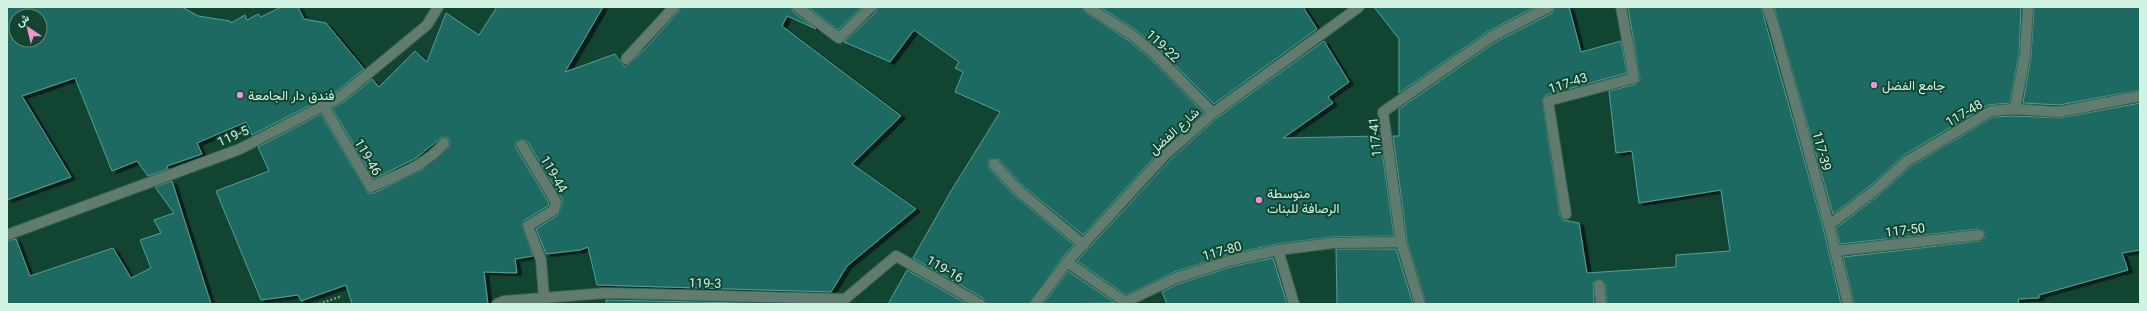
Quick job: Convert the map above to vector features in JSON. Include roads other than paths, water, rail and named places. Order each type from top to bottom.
[{"type":"street","name":"119-5","points":[[7,235],[240,149],[340,97],[427,25],[438,7]]},
{"type":"street","points":[[626,59],[674,7]]},
{"type":"street","points":[[797,7],[839,38],[871,7]]},
{"type":"street","name":"119-22","points":[[1088,7],[1132,35],[1156,55],[1213,113]]},
{"type":"street","name":"شارع الفضل","points":[[1035,304],[1067,262],[1165,155],[1213,113],[1359,7]]},
{"type":"street","name":"117-41","points":[[1420,304],[1401,242],[1384,112],[1491,36],[1549,7]]},
{"type":"street","name":"117-43","points":[[1566,214],[1548,101],[1634,78],[1621,7]]},
{"type":"street","name":"117-39","points":[[1767,7],[1773,23],[1829,226],[1848,304]]},
{"type":"street","points":[[2015,109],[2025,55],[2028,7]]},
{"type":"street","name":"117-48","points":[[1829,226],[1874,191],[1907,161],[1992,111],[2015,109],[2059,112],[2140,96]]},
{"type":"street","name":"119-46","points":[[323,105],[371,188],[426,161],[436,154],[444,143]]},
{"type":"street","name":"119-44","points":[[522,145],[556,202],[554,210],[528,226],[541,260],[544,298]]},
{"type":"street","points":[[994,164],[1018,190],[1084,245]]},
{"type":"street","name":"117-50","points":[[1835,251],[1979,235]]},
{"type":"street","name":"117-80","points":[[1067,262],[1124,302],[1176,278],[1232,260],[1278,250],[1333,243],[1401,242]]},
{"type":"street","points":[[1278,250],[1294,304]]},
{"type":"street","name":"119-3","points":[[497,304],[504,301],[606,293],[701,300],[845,299],[896,256]]},
{"type":"street","name":"119-16","points":[[896,256],[980,304]]},
{"type":"street","points":[[1599,285],[1601,304]]},
{"type":"place","name":"جامع الفضل","points":[[1874,85]]},
{"type":"place","name":"فندق دار الجامعة","points":[[240,95]]},
{"type":"place","name":"متوسطة الرصافة للبنات","points":[[1259,200]]}]
